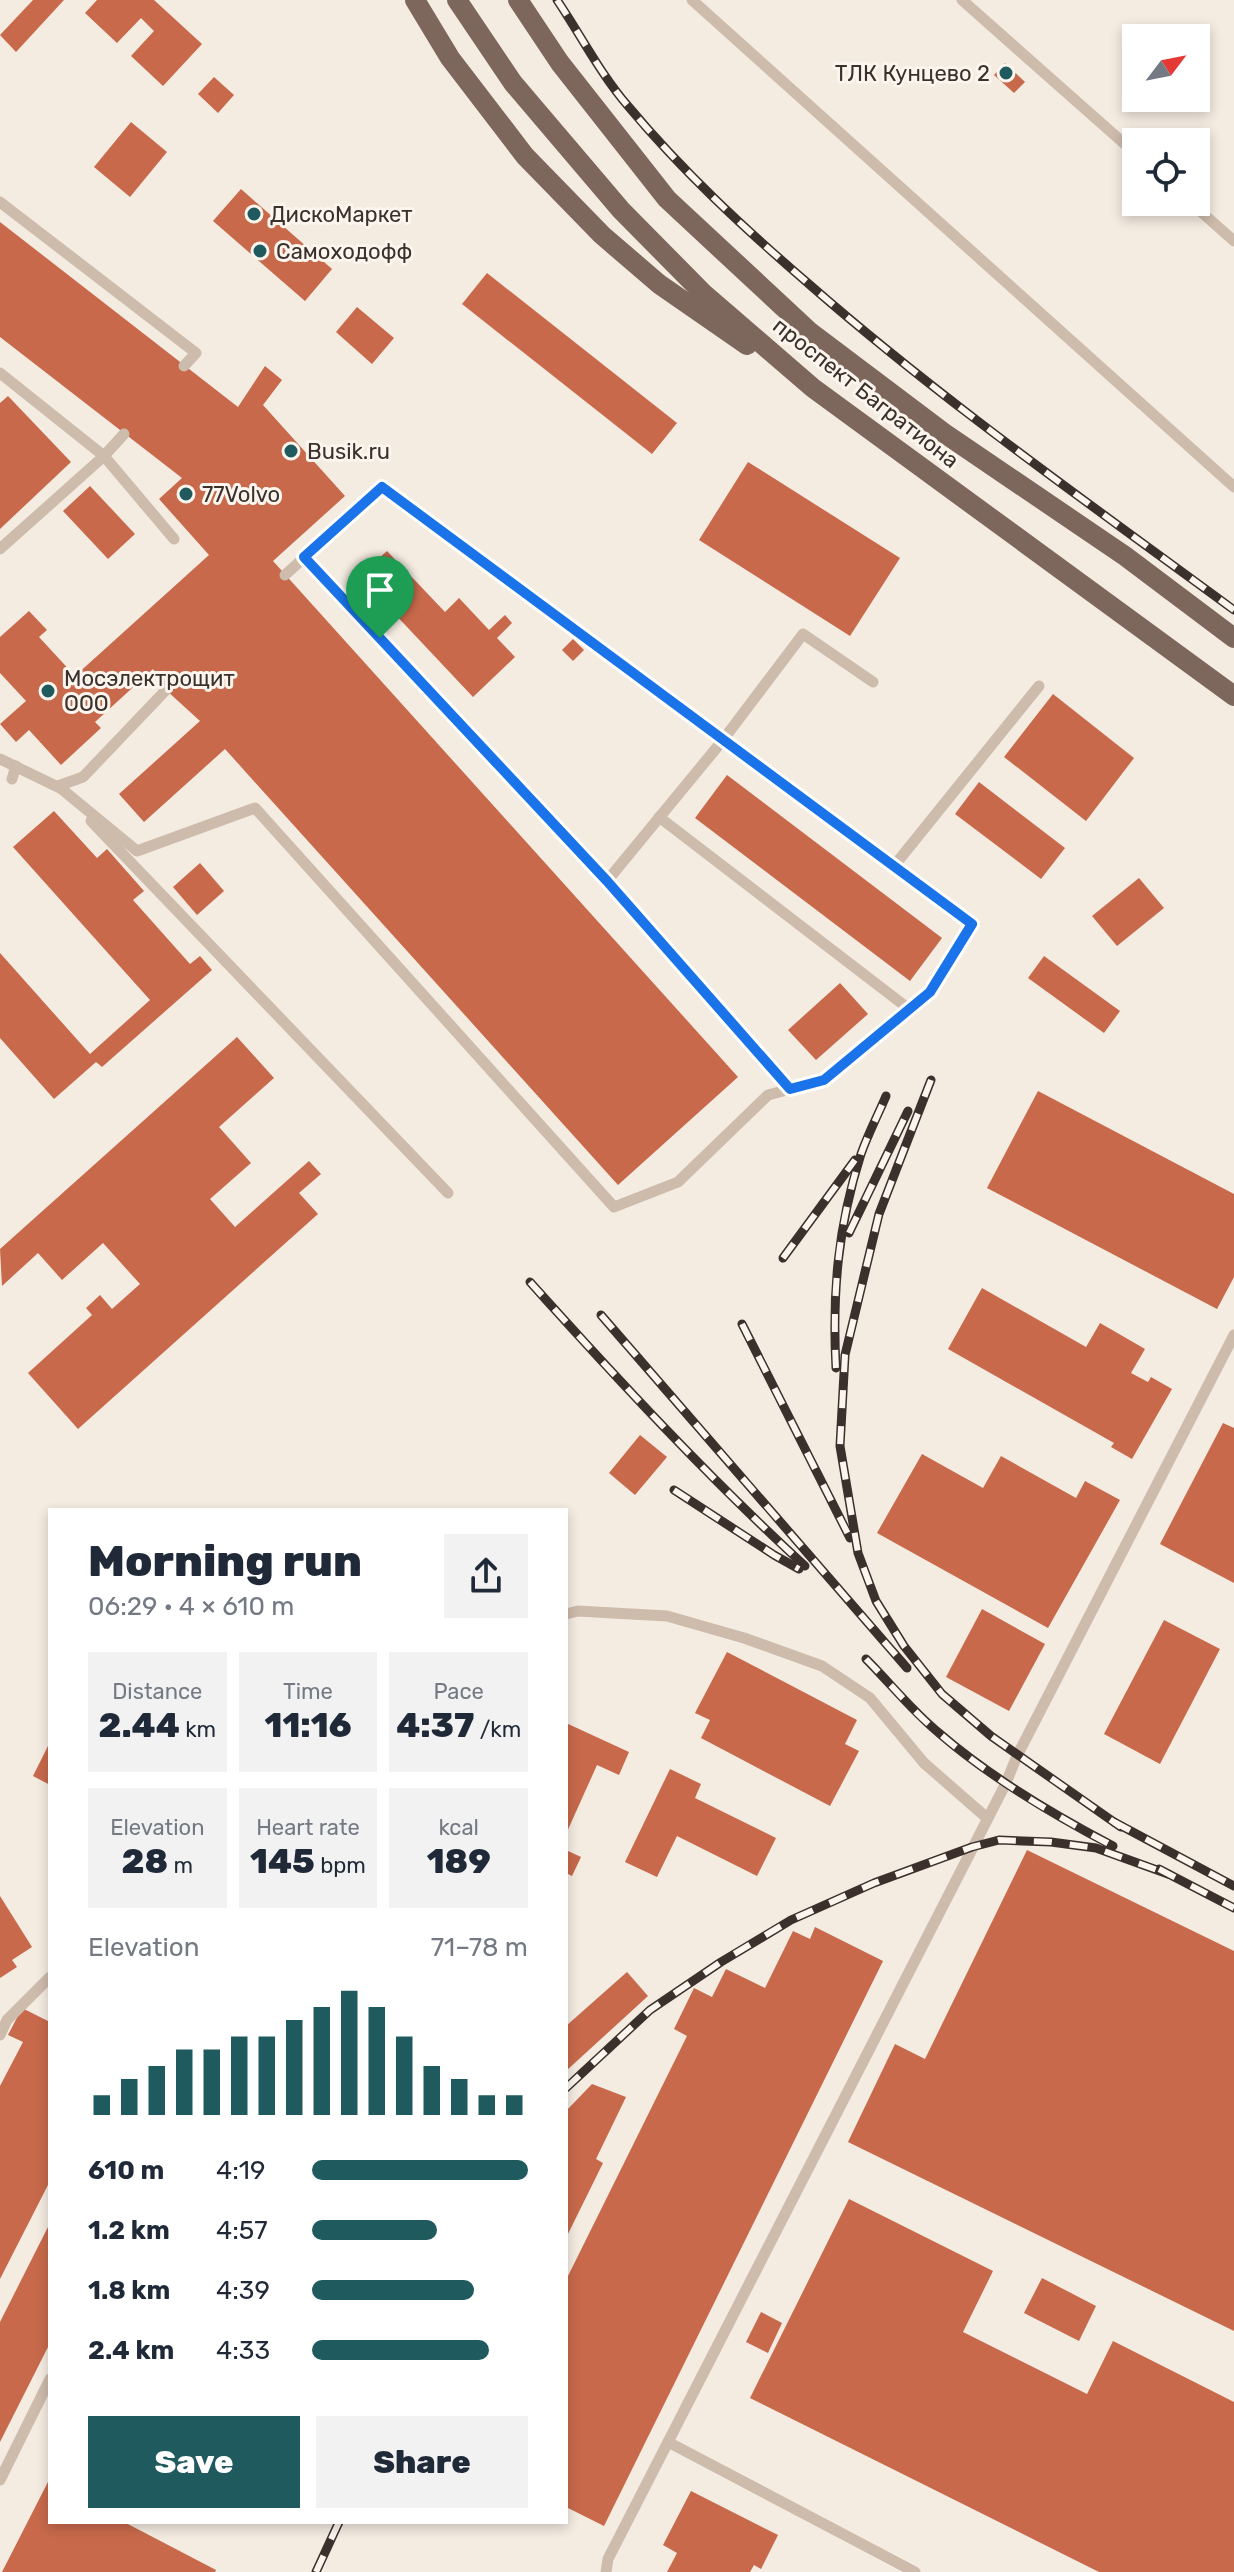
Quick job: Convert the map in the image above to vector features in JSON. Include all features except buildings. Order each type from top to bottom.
[{"type":"main road","points":[[415,0],[450,58],[525,156],[602,235],[670,292],[813,388]]},
{"type":"main road","name":"проспект Багратиона","points":[[457,0],[513,83],[621,210],[703,293],[813,388],[1234,696]]},
{"type":"main road","name":"проспект Багратиона","points":[[518,0],[560,63],[667,199],[810,332],[944,433],[1125,556],[1234,638]]},
{"type":"lane","points":[[692,0],[1234,487]]},
{"type":"lane","points":[[962,0],[1122,142]]},
{"type":"lane","points":[[0,202],[196,353],[184,366]]},
{"type":"lane","points":[[1206,216],[1234,241]]},
{"type":"lane","points":[[0,373],[104,456],[174,539]]},
{"type":"lane","points":[[0,549],[104,456],[124,434]]},
{"type":"lane","points":[[0,759],[58,786],[137,851],[255,808],[614,1207],[678,1182],[768,1095],[824,1080],[930,992],[972,924],[382,487],[285,575]]},
{"type":"lane","points":[[304,557],[607,881],[790,1089]]},
{"type":"lane","points":[[607,881],[723,740],[803,634],[873,682]]},
{"type":"lane","points":[[894,866],[1039,686]]},
{"type":"lane","points":[[58,786],[83,777],[166,690]]},
{"type":"lane","points":[[12,779],[16,766]]},
{"type":"lane","points":[[58,786],[448,1193]]},
{"type":"lane","points":[[659,817],[909,1009]]},
{"type":"lane","points":[[606,2572],[608,2559],[1234,1335]]},
{"type":"lane","points":[[568,1614],[578,1611],[667,1616],[744,1638],[822,1666],[870,1698],[924,1763],[987,1818]]},
{"type":"lane","points":[[0,2035],[7,2020],[48,1979]]},
{"type":"lane","points":[[0,2480],[48,2383]]},
{"type":"lane","points":[[668,2442],[915,2572]]},
{"type":"railway","points":[[557,0],[628,106],[693,177],[762,243],[965,411],[1234,610]]},
{"type":"railway","points":[[931,1080],[879,1214],[845,1355],[840,1446],[858,1553],[876,1601],[904,1646],[942,1694],[991,1736],[1121,1827]]},
{"type":"railway","points":[[836,1368],[836,1286],[842,1234],[861,1154],[886,1096]]},
{"type":"railway","points":[[849,1233],[908,1111]]},
{"type":"railway","points":[[783,1258],[855,1160]]},
{"type":"railway","points":[[530,1282],[664,1427],[805,1566]]},
{"type":"railway","points":[[601,1315],[907,1668]]},
{"type":"railway","points":[[742,1324],[850,1538]]},
{"type":"railway","points":[[674,1490],[799,1569]]},
{"type":"railway","points":[[866,1659],[929,1724],[980,1765],[1045,1808],[1113,1846]]},
{"type":"railway","points":[[1114,1822],[1234,1886]]},
{"type":"railway","points":[[568,2086],[650,2010],[791,1920],[874,1883],[972,1847],[999,1840],[1096,1848],[1168,1874]]},
{"type":"railway","points":[[1159,1869],[1234,1908]]},
{"type":"railway","points":[[316,2572],[338,2524]]},
{"type":"place","name":"ТЛК Кунцево 2","points":[[1006,73]]},
{"type":"place","name":"ДискоМаркет","points":[[254,214]]},
{"type":"place","name":"Самоходофф","points":[[260,251]]},
{"type":"place","name":"Busik.ru","points":[[291,451]]},
{"type":"place","name":"77Volvo","points":[[186,494]]},
{"type":"place","name":"Мосэлектрощит ООО","points":[[48,691]]},
{"type":"route","points":[[382,487],[972,924],[930,992],[824,1080],[790,1089],[607,881],[380,638],[304,557],[382,487]]}]
